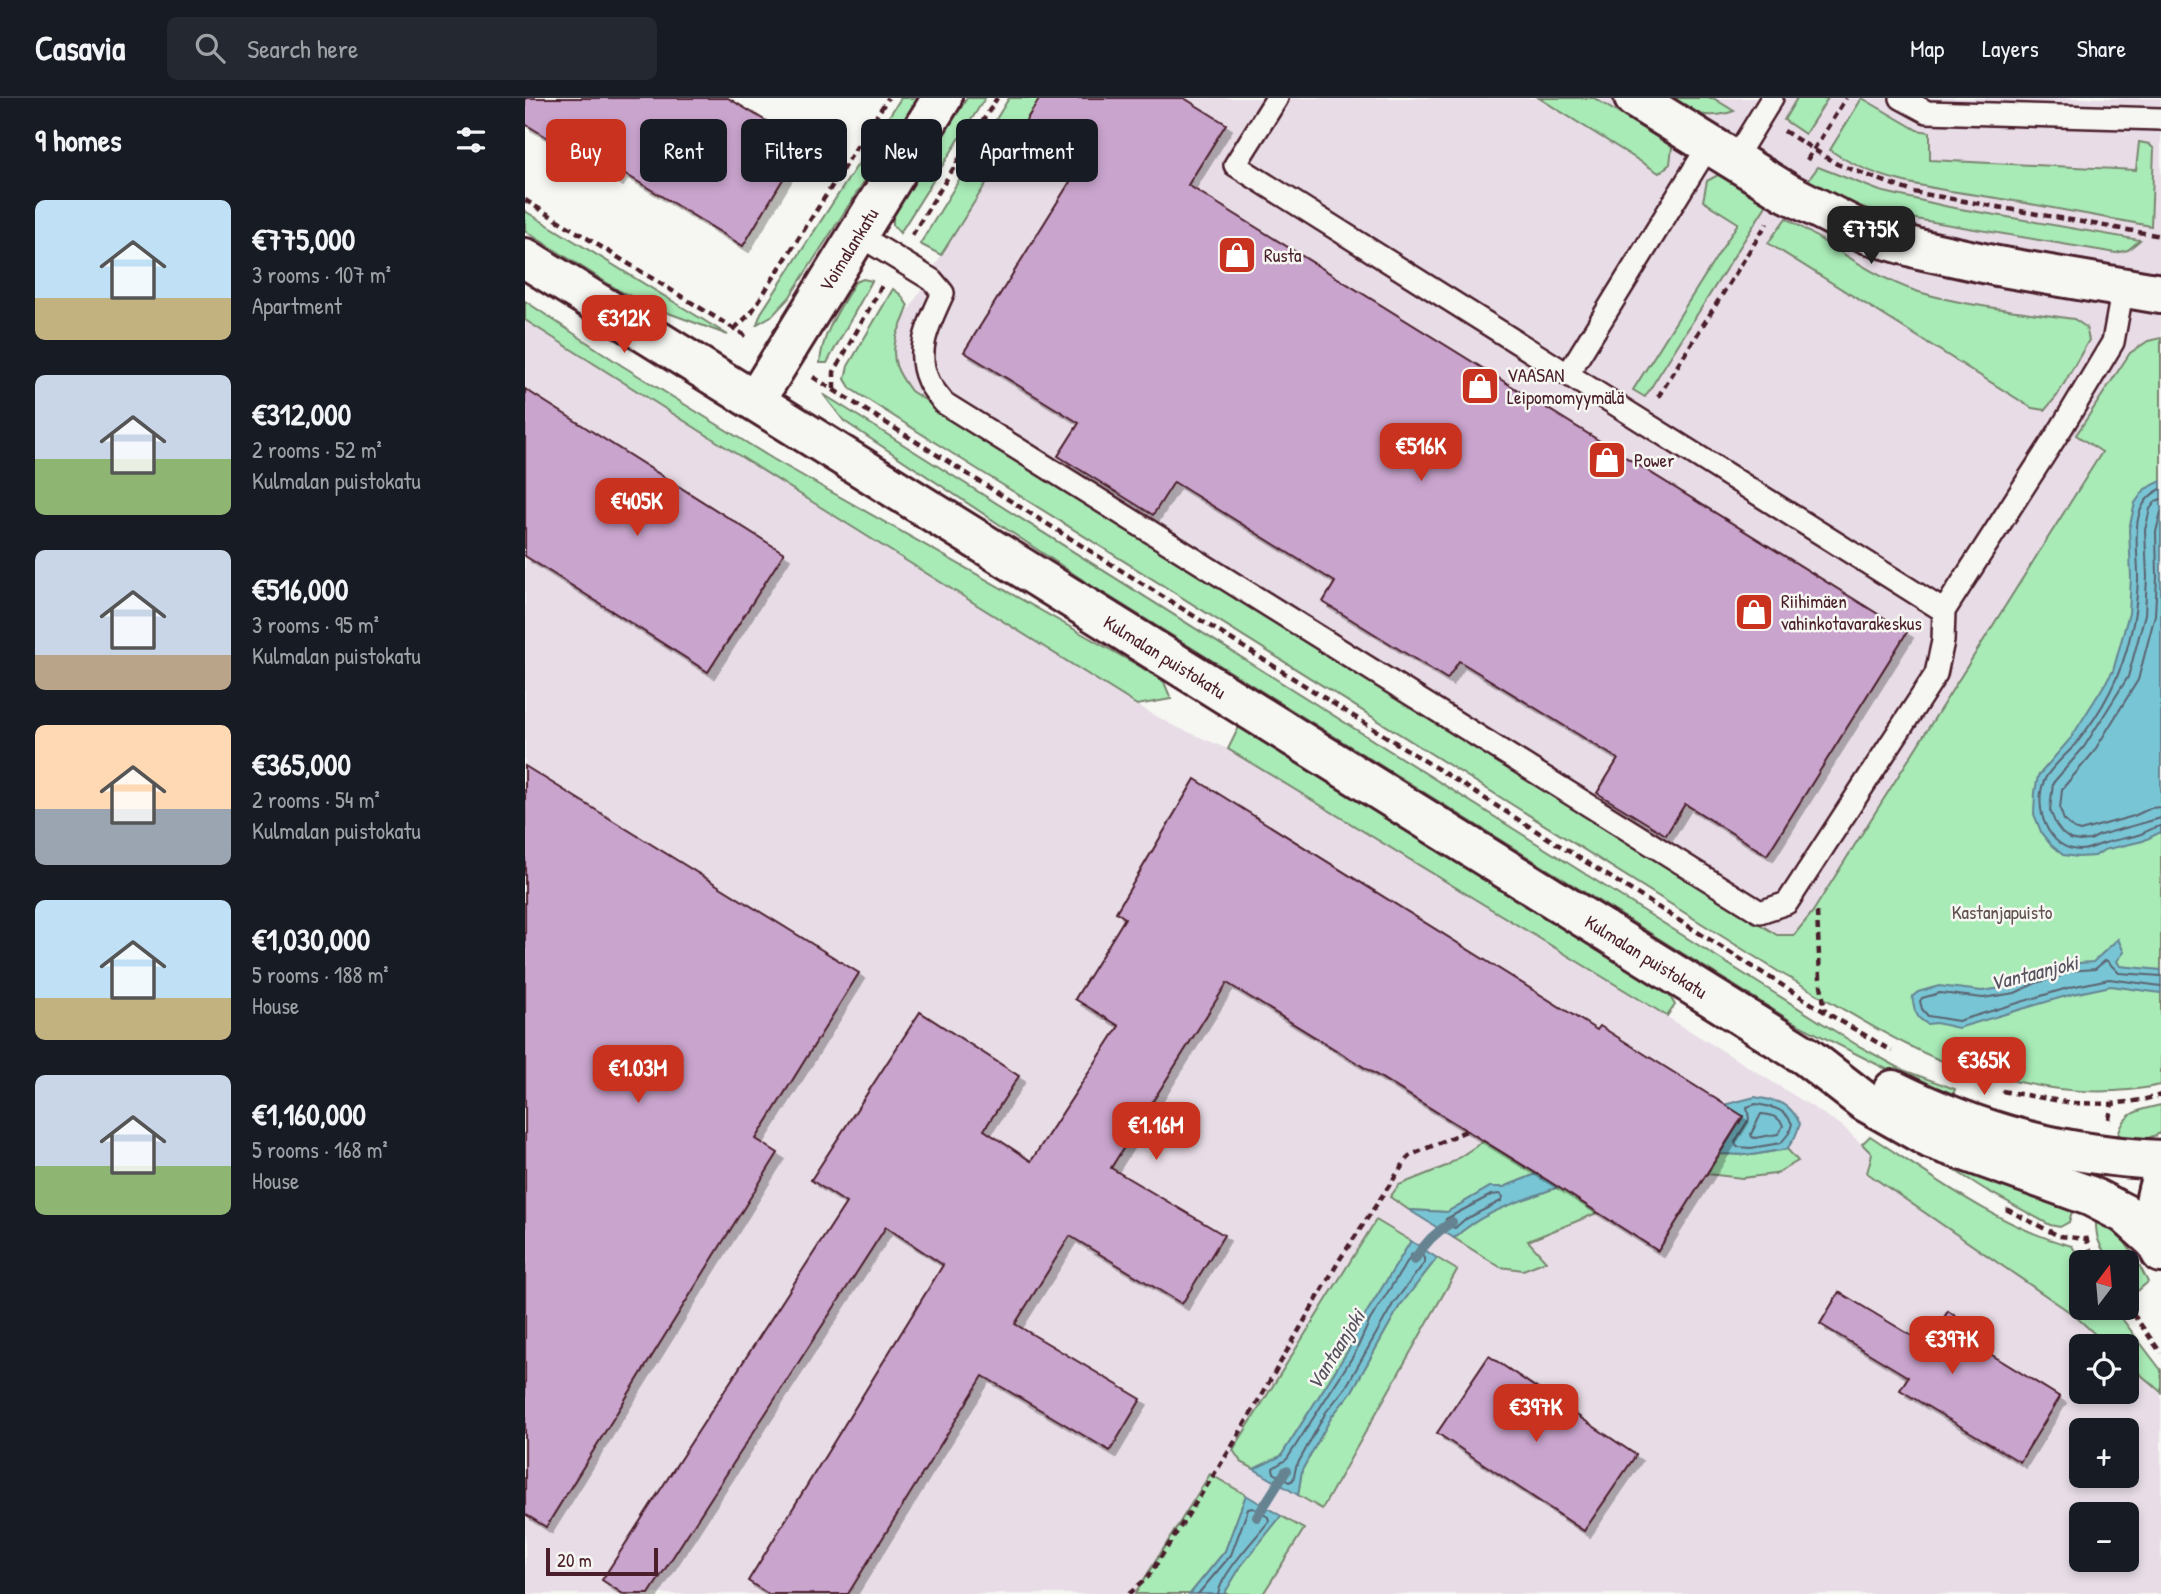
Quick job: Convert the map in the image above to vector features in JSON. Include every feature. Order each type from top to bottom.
[{"type":"street","name":"Voimalankatu","points":[[755,401],[942,98]]},
{"type":"street","points":[[1634,98],[1786,192],[1867,234],[1919,249],[1997,266],[2161,294]]},
{"type":"street","name":"Kulmalan puistokatu","points":[[525,258],[1806,1056],[1864,1101],[1931,1139],[2090,1196],[2125,1214],[2158,1247]]},
{"type":"street","name":"Kulmalan puistokatu","points":[[1806,1056],[1879,1083],[1938,1112],[1991,1131],[2060,1149],[2101,1156],[2161,1160]]},
{"type":"street","points":[[2158,1247],[2152,1221],[2154,1199],[2161,1179]]},
{"type":"lane","points":[[1277,98],[1235,165],[1944,611]]},
{"type":"lane","points":[[1568,374],[1721,153],[1761,117],[1772,98]]},
{"type":"lane","points":[[1901,98],[1927,112],[2161,119]]},
{"type":"lane","points":[[857,234],[932,280],[943,293],[925,333],[923,356],[928,380],[944,403],[1760,912],[1787,903],[1936,674],[1943,640],[1944,611],[2113,342],[2123,287]]},
{"type":"path","points":[[734,329],[751,313],[888,98]]},
{"type":"path","points":[[1643,422],[1846,98]]},
{"type":"path","points":[[1761,117],[1837,164],[1913,192],[2161,236]]},
{"type":"path","points":[[525,200],[781,356],[1825,1012],[1897,1054]]},
{"type":"path","points":[[1807,874],[1816,907],[1825,1012]]},
{"type":"path","points":[[1994,1089],[2072,1103],[2112,1104]]},
{"type":"path","points":[[1129,1594],[1148,1577],[1231,1448],[1340,1259],[1409,1156],[1466,1130]]},
{"type":"path","points":[[2137,1320],[2161,1353]]},
{"type":"shaded area","points":[[1038,98],[2161,98],[2161,338],[2148,341],[2130,353],[2076,435],[2102,451],[1812,913],[1794,935],[1777,935],[911,390],[897,372],[894,358],[896,338],[906,315],[986,182],[1098,182],[1098,119],[1025,119]]},
{"type":"shaded area","points":[[525,320],[1137,705],[1174,726],[1228,749],[1841,1125],[1872,1154],[1867,1173],[2069,1312],[2069,1320],[2079,1320],[2095,1334],[2069,1334],[2069,1404],[2139,1404],[2139,1373],[2161,1392],[2161,1594],[525,1594]]},
{"type":"green space","points":[[901,98],[918,98],[904,119],[887,119]]},
{"type":"green space","points":[[967,98],[985,98],[972,119],[956,119],[956,144],[942,166],[942,138]]},
{"type":"green space","points":[[1009,98],[1040,98],[1027,119],[996,119]]},
{"type":"green space","points":[[1539,98],[1594,98],[1672,147],[1670,164],[1659,173]]},
{"type":"green space","points":[[1669,98],[1713,98],[1734,111],[1715,115],[1700,114]]},
{"type":"green space","points":[[1797,98],[1828,98],[1805,134],[1784,120]]},
{"type":"green space","points":[[1862,98],[1917,130],[1930,132],[1930,160],[2136,170],[2139,142],[2149,144],[2154,149],[2151,226],[1943,190],[1872,172],[1830,150]]},
{"type":"green space","points":[[861,159],[861,182],[864,182],[789,298],[773,315],[757,324],[761,313]]},
{"type":"green space","points":[[1818,167],[1880,191],[1949,207],[2140,240],[2128,250],[2116,253],[1892,215],[1848,202],[1807,182]]},
{"type":"green space","points":[[1718,175],[1767,204],[1645,397],[1633,390],[1738,223],[1703,201],[1707,181]]},
{"type":"green space","points":[[914,182],[932,182],[900,233],[893,225],[893,216]]},
{"type":"green space","points":[[958,182],[987,182],[941,255],[920,244]]},
{"type":"green space","points":[[525,211],[728,335],[655,308],[620,291],[525,231]]},
{"type":"green space","points":[[1786,218],[1868,269],[1902,286],[1957,301],[2074,319],[2086,327],[2089,340],[2057,396],[2045,410],[2032,408],[1768,243]]},
{"type":"green space","points":[[863,279],[872,281],[827,363],[820,363],[824,341],[833,321],[855,282]]},
{"type":"green space","name":"Kastanjapuisto","points":[[893,289],[908,306],[896,338],[894,353],[899,372],[911,391],[1777,935],[1794,935],[1812,913],[2102,452],[2076,435],[2130,353],[2148,341],[2161,338],[2161,1085],[2116,1091],[2051,1088],[1947,1063],[1895,1039],[1779,972],[950,452],[851,389],[845,379],[848,366]]},
{"type":"green space","points":[[525,301],[621,365],[773,459],[1139,666],[1164,682],[1171,699],[1137,705],[525,320]]},
{"type":"green space","points":[[823,394],[1857,1045],[1903,1070],[1955,1089],[1952,1098],[1900,1076],[1793,1022],[1086,582],[844,421]]},
{"type":"green space","points":[[1239,727],[1668,993],[1675,1005],[1667,1016],[1228,749]]},
{"type":"green space","points":[[2161,1105],[2161,1133],[2143,1140],[2116,1143],[2122,1125],[2130,1115]]},
{"type":"green space","points":[[1870,1136],[1994,1214],[2046,1238],[2072,1246],[2074,1250],[2069,1250],[2069,1312],[1867,1173],[1872,1154],[1862,1144]]},
{"type":"green space","points":[[1484,1141],[1536,1174],[1504,1187],[1490,1187],[1447,1212],[1409,1210],[1390,1197],[1399,1185],[1446,1166]]},
{"type":"green space","points":[[1914,1145],[2074,1204],[2069,1222],[2060,1227],[2050,1225],[1986,1190]]},
{"type":"green space","points":[[1787,1149],[1798,1161],[1775,1174],[1742,1178],[1707,1174],[1720,1154],[1752,1155]]},
{"type":"green space","points":[[1558,1187],[1597,1213],[1528,1241],[1546,1261],[1523,1270],[1500,1267],[1454,1238],[1490,1214]]},
{"type":"green space","points":[[2096,1214],[2130,1250],[2103,1250],[2096,1229]]},
{"type":"green space","points":[[1376,1220],[1411,1241],[1364,1317],[1349,1349],[1281,1456],[1254,1469],[1241,1462],[1233,1450]]},
{"type":"green space","points":[[1437,1258],[1457,1270],[1322,1509],[1298,1495],[1302,1470],[1332,1416],[1352,1391],[1399,1307]]},
{"type":"green space","points":[[2139,1265],[2148,1282],[2139,1290]]},
{"type":"green space","points":[[2079,1320],[2123,1320],[2134,1334],[2095,1334]]},
{"type":"green space","points":[[2139,1341],[2161,1370],[2161,1392],[2139,1373]]},
{"type":"green space","points":[[1210,1474],[1246,1495],[1225,1551],[1190,1594],[1135,1594]]},
{"type":"green space","points":[[1281,1516],[1304,1529],[1263,1594],[1224,1594],[1241,1566]]},
{"type":"water","points":[[2161,481],[2161,832],[2143,841],[2104,850],[2095,856],[2063,855],[2042,834],[2034,814],[2038,776],[2071,738],[2113,671],[2129,613],[2129,529],[2135,503],[2145,489]]},
{"type":"water","points":[[2118,939],[2124,952],[2117,961],[2120,966],[2161,970],[2161,993],[2111,986],[2073,994],[1958,1028],[1936,1023],[1927,1024],[1915,1011],[1912,997],[1918,992],[1939,986],[1982,991],[2014,986],[2034,976],[2058,970],[2065,964],[2093,962]]},
{"type":"water","points":[[1755,1097],[1776,1101],[1792,1111],[1800,1124],[1795,1137],[1787,1149],[1752,1155],[1720,1154],[1743,1117],[1724,1105]]},
{"type":"water","points":[[1536,1174],[1558,1187],[1490,1214],[1454,1238],[1409,1210],[1447,1212],[1490,1187],[1504,1187]]},
{"type":"water","points":[[1411,1241],[1437,1258],[1399,1307],[1352,1391],[1332,1416],[1302,1470],[1298,1495],[1254,1469],[1281,1456],[1349,1349],[1364,1317]]},
{"type":"water","points":[[1246,1495],[1281,1516],[1241,1566],[1224,1594],[1190,1594],[1225,1551]]},
{"type":"building","points":[[525,98],[728,98],[763,119],[741,119],[741,182],[781,182],[743,246],[626,174],[626,119],[546,119],[546,137],[525,124]]},
{"type":"building","points":[[1040,98],[1184,98],[1226,124],[1188,185],[1907,632],[1767,855],[1685,804],[1666,835],[1597,793],[1618,759],[1459,661],[1447,679],[1323,602],[1335,582],[1174,482],[1153,515],[1058,456],[1079,423],[964,352],[1070,182],[1098,182],[1098,119],[1027,119]]},
{"type":"building","points":[[525,389],[784,553],[708,672],[525,556]]},
{"type":"building","points":[[525,766],[859,973],[756,1139],[778,1153],[546,1527],[525,1514]]},
{"type":"building","points":[[1195,779],[1597,1030],[1600,1026],[1743,1116],[1658,1251],[1227,983],[1111,1168],[1224,1235],[1182,1304],[1070,1236],[1015,1324],[1141,1399],[1110,1451],[983,1376],[848,1594],[768,1594],[748,1581],[943,1265],[886,1227],[649,1594],[623,1594],[602,1580],[846,1203],[811,1180],[920,1012],[1019,1076],[984,1130],[1031,1161],[1119,1026],[1075,999],[1125,918],[1116,912]]},
{"type":"building","points":[[1839,1292],[1927,1345],[1948,1311],[1980,1334],[1974,1344],[2060,1397],[2020,1462],[1900,1390],[1908,1377],[1820,1324]]},
{"type":"building","points":[[1489,1356],[1636,1455],[1584,1531],[1437,1433]]},
{"type":"waterway","name":"Vantaanjoki","points":[[1414,1260],[1430,1239],[1452,1222]]},
{"type":"waterway","name":"Vantaanjoki","points":[[1257,1517],[1286,1471]]},
{"type":"place","name":"Rusta","points":[[1237,255]]},
{"type":"place","name":"VAASAN Leipomomyymälä","points":[[1480,386]]},
{"type":"place","name":"Power","points":[[1607,460]]},
{"type":"place","name":"Riihimäen vahinkotavarakeskus","points":[[1754,612]]}]
